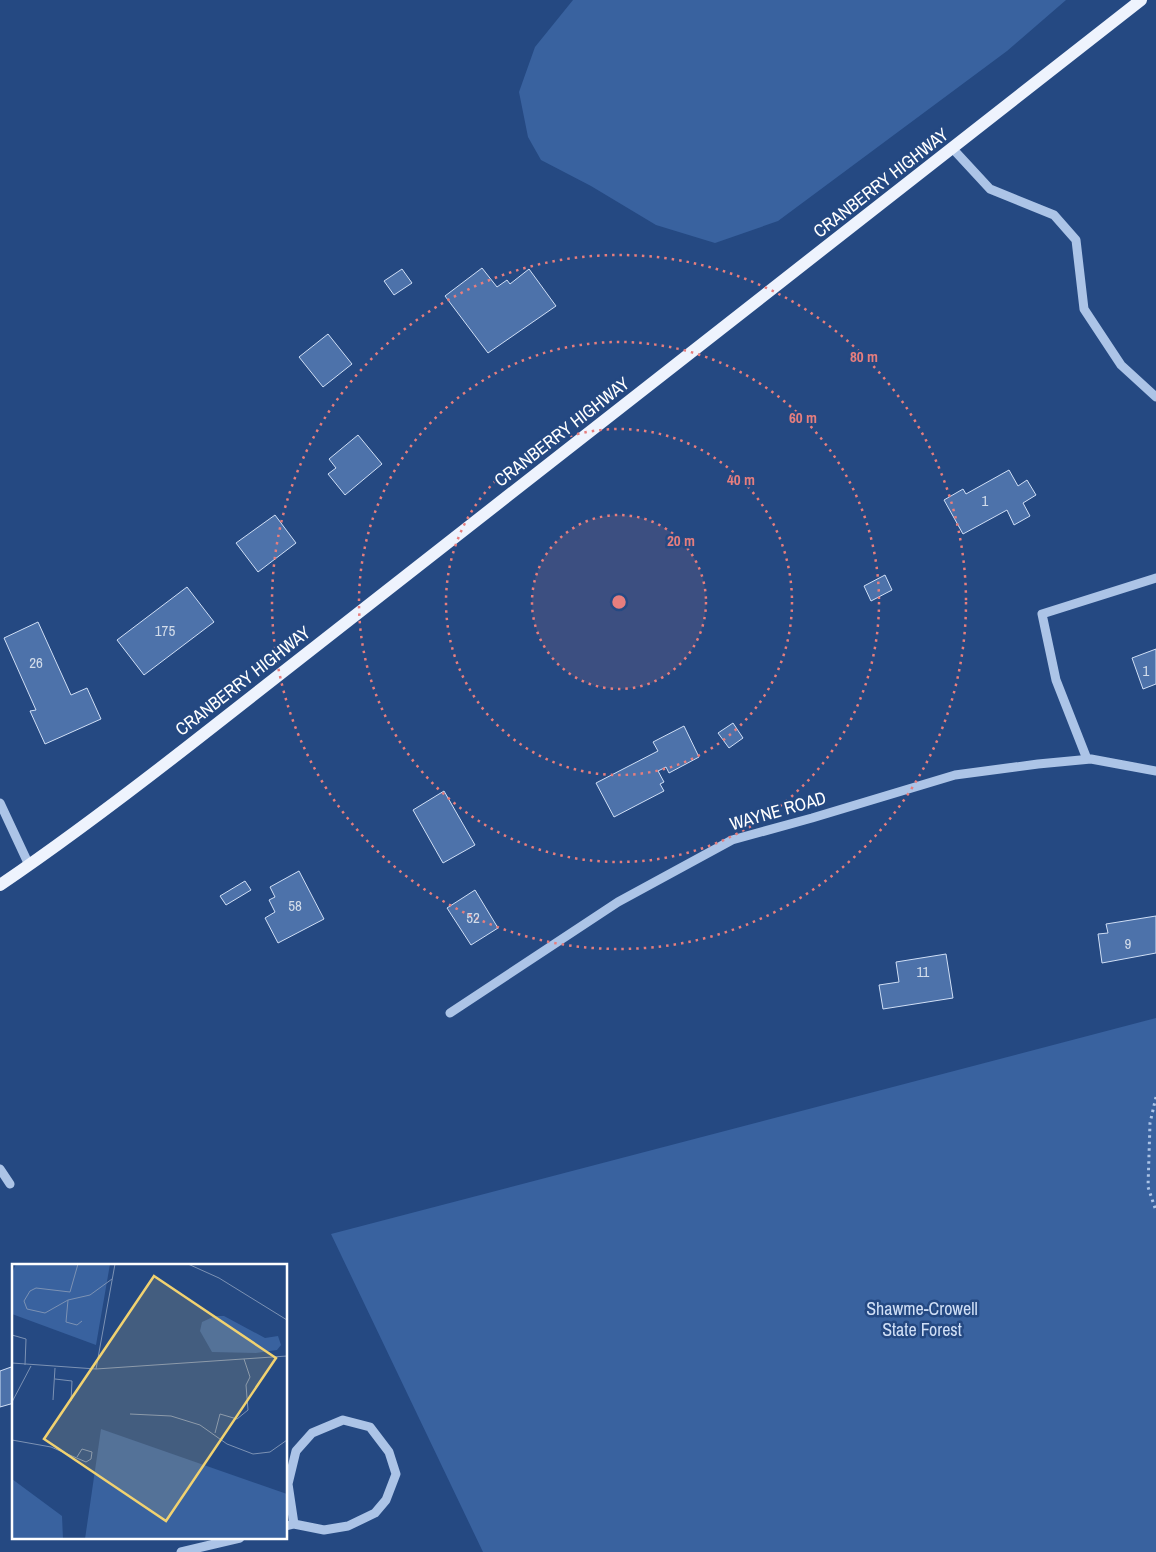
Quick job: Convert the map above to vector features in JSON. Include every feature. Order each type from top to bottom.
[{"type":"main road","name":"CRANBERRY HIGHWAY","points":[[0,884],[135,787],[214,726],[1141,0]]},
{"type":"street","points":[[953,149],[990,189],[1054,215],[1076,240],[1084,309],[1121,365],[1156,397]]},
{"type":"street","points":[[1087,759],[1056,680],[1042,614],[1156,578]]},
{"type":"street","name":"WAYNE ROAD","points":[[450,1013],[618,902],[732,840],[955,775],[1087,759],[1156,771]]},
{"type":"street","points":[[0,803],[29,865]]},
{"type":"street","points":[[0,1168],[10,1184]]},
{"type":"street","points":[[343,1420],[370,1427],[389,1452],[396,1474],[386,1500],[375,1514],[348,1526],[324,1530],[290,1525],[288,1484],[296,1451],[312,1433],[343,1420]]},
{"type":"street","points":[[180,1552],[231,1540]]},
{"type":"path","points":[[1156,1097],[1150,1123],[1148,1187],[1156,1211]]},
{"type":"green space","points":[[573,0],[1066,0],[1007,51],[778,221],[715,243],[656,225],[591,186],[541,160],[528,137],[519,92],[535,47]]},
{"type":"green space","name":"Shawme-Crowell State Forest","points":[[1156,1018],[1156,1552],[483,1552],[331,1234]]},
{"type":"building","points":[[482,268],[497,287],[507,280],[510,284],[529,269],[556,306],[488,353],[445,296]]},
{"type":"building","points":[[402,269],[412,283],[394,295],[384,281]]},
{"type":"building","points":[[328,334],[352,364],[323,387],[299,357]]},
{"type":"building","points":[[358,435],[382,464],[345,495],[328,474],[336,468],[329,459]]},
{"type":"building","points":[[1009,470],[1018,486],[1027,480],[1036,495],[1023,503],[1030,516],[1014,525],[1007,510],[963,534],[944,500],[963,489],[966,494]]},
{"type":"building","points":[[275,515],[296,543],[258,572],[236,543]]},
{"type":"building","points":[[885,575],[892,590],[871,601],[864,586]]},
{"type":"building","points":[[187,587],[214,622],[144,675],[117,640]]},
{"type":"building","points":[[38,622],[71,695],[87,688],[101,719],[45,744],[30,711],[36,710],[4,638]]},
{"type":"building","points":[[1156,649],[1156,684],[1143,689],[1132,658]]},
{"type":"building","points":[[733,723],[743,738],[729,748],[718,733]]},
{"type":"building","points":[[684,726],[699,757],[669,773],[666,767],[658,771],[664,782],[660,784],[664,791],[614,817],[596,783],[658,751],[653,742]]},
{"type":"building","points":[[444,791],[475,845],[443,863],[413,810]]},
{"type":"building","points":[[299,871],[324,919],[278,943],[265,918],[275,912],[269,900],[275,897],[270,887]]},
{"type":"building","points":[[245,881],[251,890],[226,905],[220,896]]},
{"type":"building","points":[[475,890],[498,928],[471,945],[447,908]]},
{"type":"building","points":[[1156,916],[1156,953],[1102,963],[1098,934],[1108,933],[1106,924]]},
{"type":"building","points":[[946,954],[953,998],[883,1009],[879,985],[899,982],[896,962]]},
{"type":"building","points":[[12,1367],[12,1404],[0,1407],[0,1371]]}]
